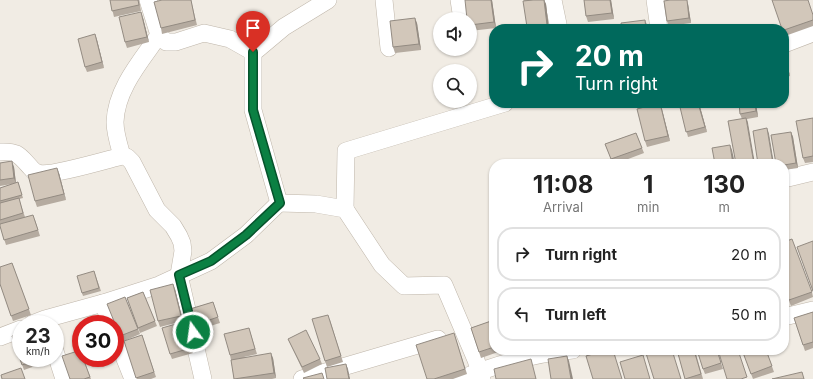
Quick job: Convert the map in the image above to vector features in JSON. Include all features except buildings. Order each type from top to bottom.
[{"type":"street","points":[[148,0],[159,35],[166,42],[176,42],[204,33],[230,39],[253,52]]},
{"type":"street","points":[[253,52],[284,27],[328,0]]},
{"type":"street","points":[[384,0],[389,48]]},
{"type":"street","points":[[459,0],[461,12]]},
{"type":"street","points":[[553,0],[558,24]]},
{"type":"street","points":[[655,0],[658,24]]},
{"type":"street","points":[[789,42],[813,33]]},
{"type":"street","points":[[122,156],[116,134],[115,123],[118,106],[127,83],[159,35]]},
{"type":"street","points":[[253,52],[253,110],[280,203]]},
{"type":"street","points":[[481,375],[444,285],[404,286],[382,265],[345,209],[346,151],[489,108]]},
{"type":"street","points":[[0,152],[12,151],[23,159],[35,173],[42,174],[58,172],[122,156],[127,157],[132,162],[157,210],[173,226],[180,236],[183,251],[179,275],[203,379]]},
{"type":"street","points":[[789,178],[813,172]]},
{"type":"street","points":[[64,315],[159,285],[211,261],[246,235],[280,203],[316,204],[345,209]]},
{"type":"street","points":[[103,303],[108,315]]},
{"type":"street","points":[[789,316],[813,310]]},
{"type":"street","points":[[302,379],[463,331]]},
{"type":"street","points":[[0,337],[12,332]]},
{"type":"street","points":[[460,379],[481,375],[543,355]]},
{"type":"street","points":[[124,356],[133,379]]},
{"type":"street","points":[[60,367],[64,379]]},
{"type":"route","points":[[193,332],[179,275],[211,261],[246,235],[280,203],[253,110],[253,52]]}]
